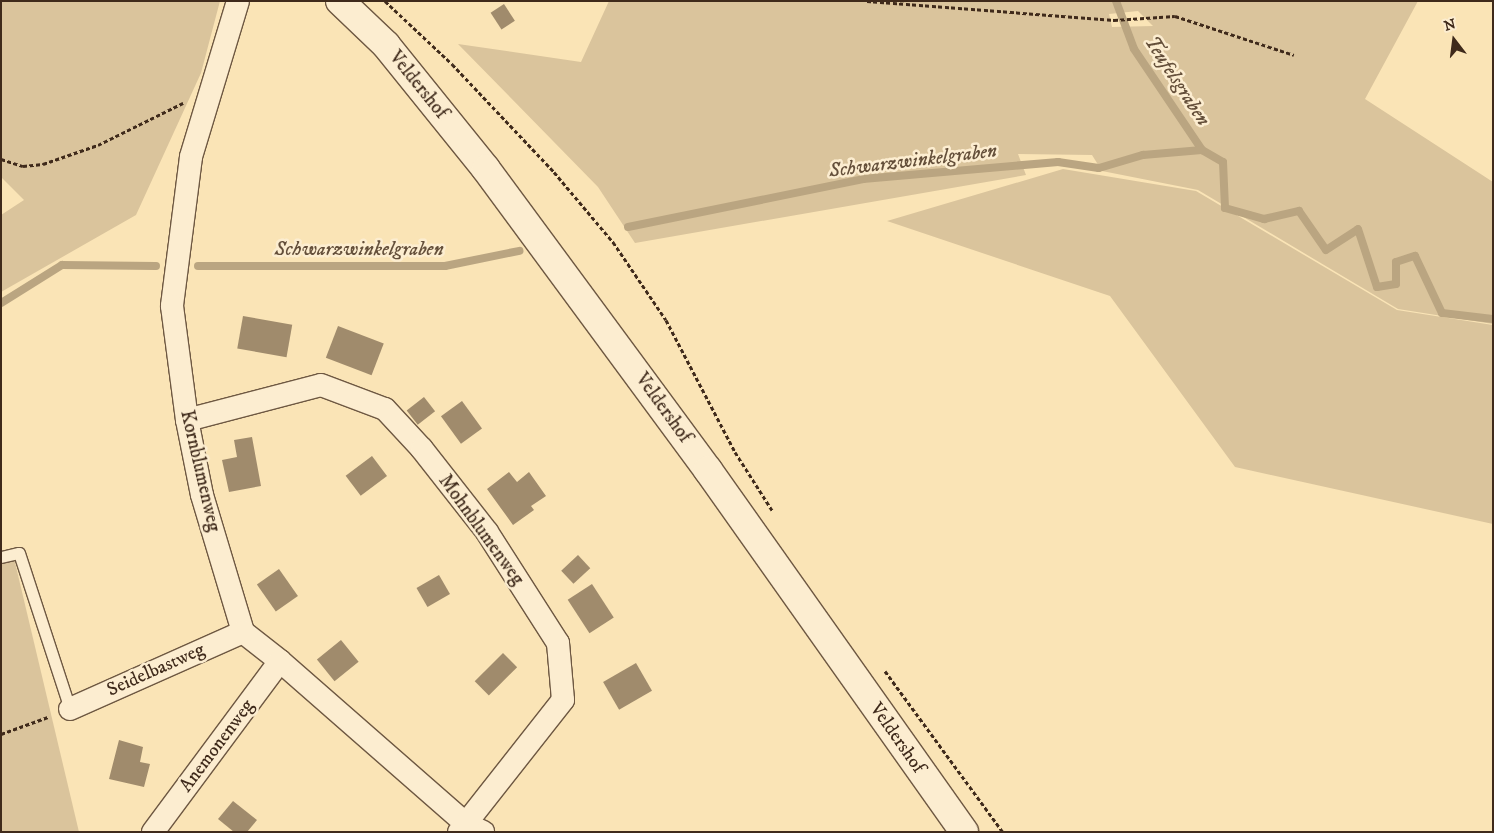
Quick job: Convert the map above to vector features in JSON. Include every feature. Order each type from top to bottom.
[{"type":"main road","name":"Veldershof","points":[[340,1],[386,45],[486,170],[708,470],[964,832]]},
{"type":"street","name":"Kornblumenweg","points":[[238,1],[191,157],[172,306],[187,420],[202,495],[243,632]]},
{"type":"street","name":"Mohnblumenweg","points":[[187,420],[321,385],[385,409],[422,449],[487,532],[558,643],[563,700],[469,829]]},
{"type":"street","points":[[243,632],[280,661],[469,829]]},
{"type":"street","name":"Seidelbastweg","points":[[70,709],[243,632]]},
{"type":"street","name":"Anemonenweg","points":[[153,832],[280,661]]},
{"type":"lane","points":[[1,557],[19,553],[70,709]]},
{"type":"path","points":[[385,1],[452,64],[554,172],[613,242],[666,320],[735,452],[774,513]]},
{"type":"path","points":[[867,1],[1114,20],[1175,16],[1294,55]]},
{"type":"path","points":[[1,159],[23,166],[43,164],[98,144],[196,96],[216,76]]},
{"type":"path","points":[[884,669],[1003,832]]},
{"type":"path","points":[[1,734],[70,709]]},
{"type":"shaded area","points":[[1,1],[220,1],[201,73],[136,215],[1,292],[1,215],[24,200],[1,177]]},
{"type":"shaded area","points":[[609,1],[1418,1],[1365,99],[1493,182],[1493,324],[1398,309],[1198,190],[1102,171],[1092,155],[1018,154],[1026,175],[635,243],[598,187],[458,44],[581,62]],"holes":[[[1138,11],[1153,26],[1112,27],[1109,14]]]},
{"type":"shaded area","points":[[1063,169],[1196,191],[1397,310],[1493,325],[1493,524],[1235,467],[1110,296],[887,221]]},
{"type":"shaded area","points":[[13,554],[79,832],[1,832],[1,559]]},
{"type":"building","points":[[504,4],[515,21],[501,29],[491,13]]},
{"type":"building","points":[[243,316],[292,325],[287,357],[237,348]]},
{"type":"building","points":[[338,326],[384,344],[372,375],[326,358]]},
{"type":"building","points":[[424,397],[435,411],[418,425],[407,411]]},
{"type":"building","points":[[462,401],[482,429],[461,444],[441,416]]},
{"type":"building","points":[[252,437],[261,486],[229,492],[222,460],[237,457],[234,440]]},
{"type":"building","points":[[372,456],[387,476],[361,496],[346,476]]},
{"type":"building","points":[[509,472],[517,482],[529,472],[546,496],[531,506],[534,510],[513,525],[487,489]]},
{"type":"building","points":[[578,555],[590,568],[573,584],[561,571]]},
{"type":"building","points":[[279,569],[298,596],[276,612],[257,584]]},
{"type":"building","points":[[439,575],[450,594],[427,607],[416,588]]},
{"type":"building","points":[[592,584],[614,618],[589,633],[568,600]]},
{"type":"building","points":[[341,640],[359,662],[335,681],[317,660]]},
{"type":"building","points":[[503,653],[517,667],[489,695],[475,681]]},
{"type":"building","points":[[636,663],[652,691],[619,710],[603,682]]},
{"type":"building","points":[[119,740],[143,747],[140,762],[150,764],[144,787],[109,779]]},
{"type":"building","points":[[233,801],[257,820],[247,832],[234,832],[218,819]]},
{"type":"waterway","name":"Teufelsgraben","points":[[1116,1],[1134,49],[1202,150],[1223,162],[1225,208],[1264,219],[1299,211],[1326,250],[1358,229],[1377,287],[1396,284],[1396,262],[1415,256],[1442,313],[1493,319]]},
{"type":"waterway","name":"Schwarzwinkelgraben","points":[[628,227],[863,179],[1058,162],[1099,168],[1143,155],[1202,150]]},
{"type":"waterway","name":"Schwarzwinkelgraben","points":[[198,266],[445,266],[519,251]]},
{"type":"waterway","name":"Schwarzwinkelgraben","points":[[1,303],[62,265],[156,266]]}]
